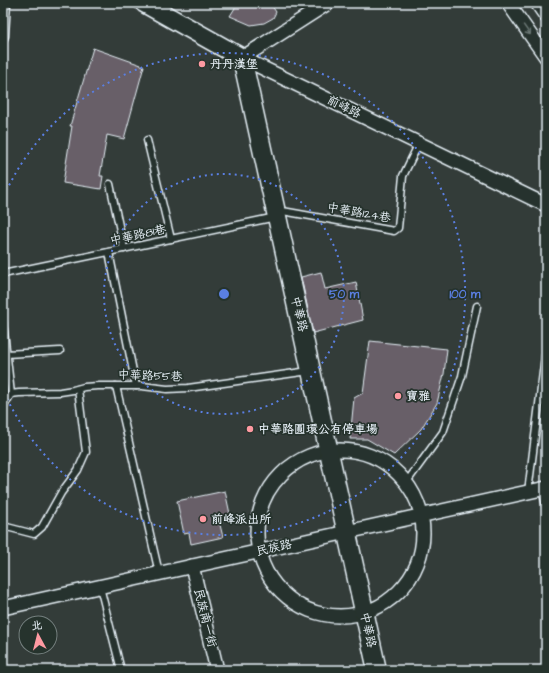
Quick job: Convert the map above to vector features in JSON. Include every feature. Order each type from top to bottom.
[{"type":"main road","name":"前峰路","points":[[144,3],[242,58]]},
{"type":"main road","name":"中華路","points":[[242,58],[377,670]]},
{"type":"street","points":[[242,58],[328,3]]},
{"type":"street","points":[[508,3],[546,57]]},
{"type":"street","points":[[537,3],[546,16]]},
{"type":"street","name":"前峰路","points":[[242,58],[546,205]]},
{"type":"street","points":[[329,450],[349,450],[374,457],[396,471],[406,483],[412,491],[422,515],[424,541],[417,566],[403,588],[382,605],[365,613],[332,616],[306,610],[284,596],[268,575],[258,552],[257,525],[263,500],[278,477],[298,461],[329,450]]},
{"type":"street","name":"民族路","points":[[3,608],[544,488]]},
{"type":"street","name":"民族南一街","points":[[192,566],[218,670]]},
{"type":"lane","points":[[3,40],[5,36],[7,3]]},
{"type":"lane","points":[[147,140],[171,239]]},
{"type":"lane","name":"中華路124巷","points":[[277,213],[394,231],[398,228],[403,176],[419,143]]},
{"type":"lane","points":[[3,159],[3,179]]},
{"type":"lane","points":[[110,184],[124,249]]},
{"type":"lane","name":"中華路81巷","points":[[3,274],[171,239],[277,213]]},
{"type":"lane","points":[[109,252],[136,386]]},
{"type":"lane","points":[[406,483],[443,432],[462,376],[477,306]]},
{"type":"lane","points":[[3,322],[11,394],[3,408]]},
{"type":"lane","points":[[528,492],[546,348]]},
{"type":"lane","points":[[6,354],[60,351]]},
{"type":"lane","name":"中華路55巷","points":[[11,394],[60,392],[84,387],[136,386],[167,389],[188,388],[311,370]]},
{"type":"lane","points":[[116,386],[159,573]]},
{"type":"lane","points":[[3,526],[34,534],[42,527],[61,494],[78,470],[86,452],[78,389]]},
{"type":"lane","points":[[544,488],[546,506]]},
{"type":"lane","points":[[100,587],[121,670]]},
{"type":"building","points":[[238,3],[270,3],[276,12],[273,18],[264,23],[251,25],[230,16]]},
{"type":"building","points":[[93,48],[144,66],[124,139],[107,135],[100,176],[103,176],[101,189],[63,183],[72,126],[70,126]]},
{"type":"building","points":[[321,272],[325,289],[356,282],[363,320],[313,333],[301,277]]},
{"type":"building","name":"寶雅","points":[[370,341],[447,349],[444,374],[437,403],[421,429],[394,455],[367,439],[350,439],[354,398],[363,393]]},
{"type":"building","name":"前峰派出所","points":[[225,491],[230,514],[220,525],[223,537],[191,544],[189,533],[184,534],[177,501]]},
{"type":"place","name":"丹丹漢堡","points":[[202,64]]},
{"type":"place","name":"寶雅","points":[[398,396]]},
{"type":"place","name":"中華路圓環公有停車場","points":[[250,429]]},
{"type":"place","name":"前峰派出所","points":[[203,519]]}]
